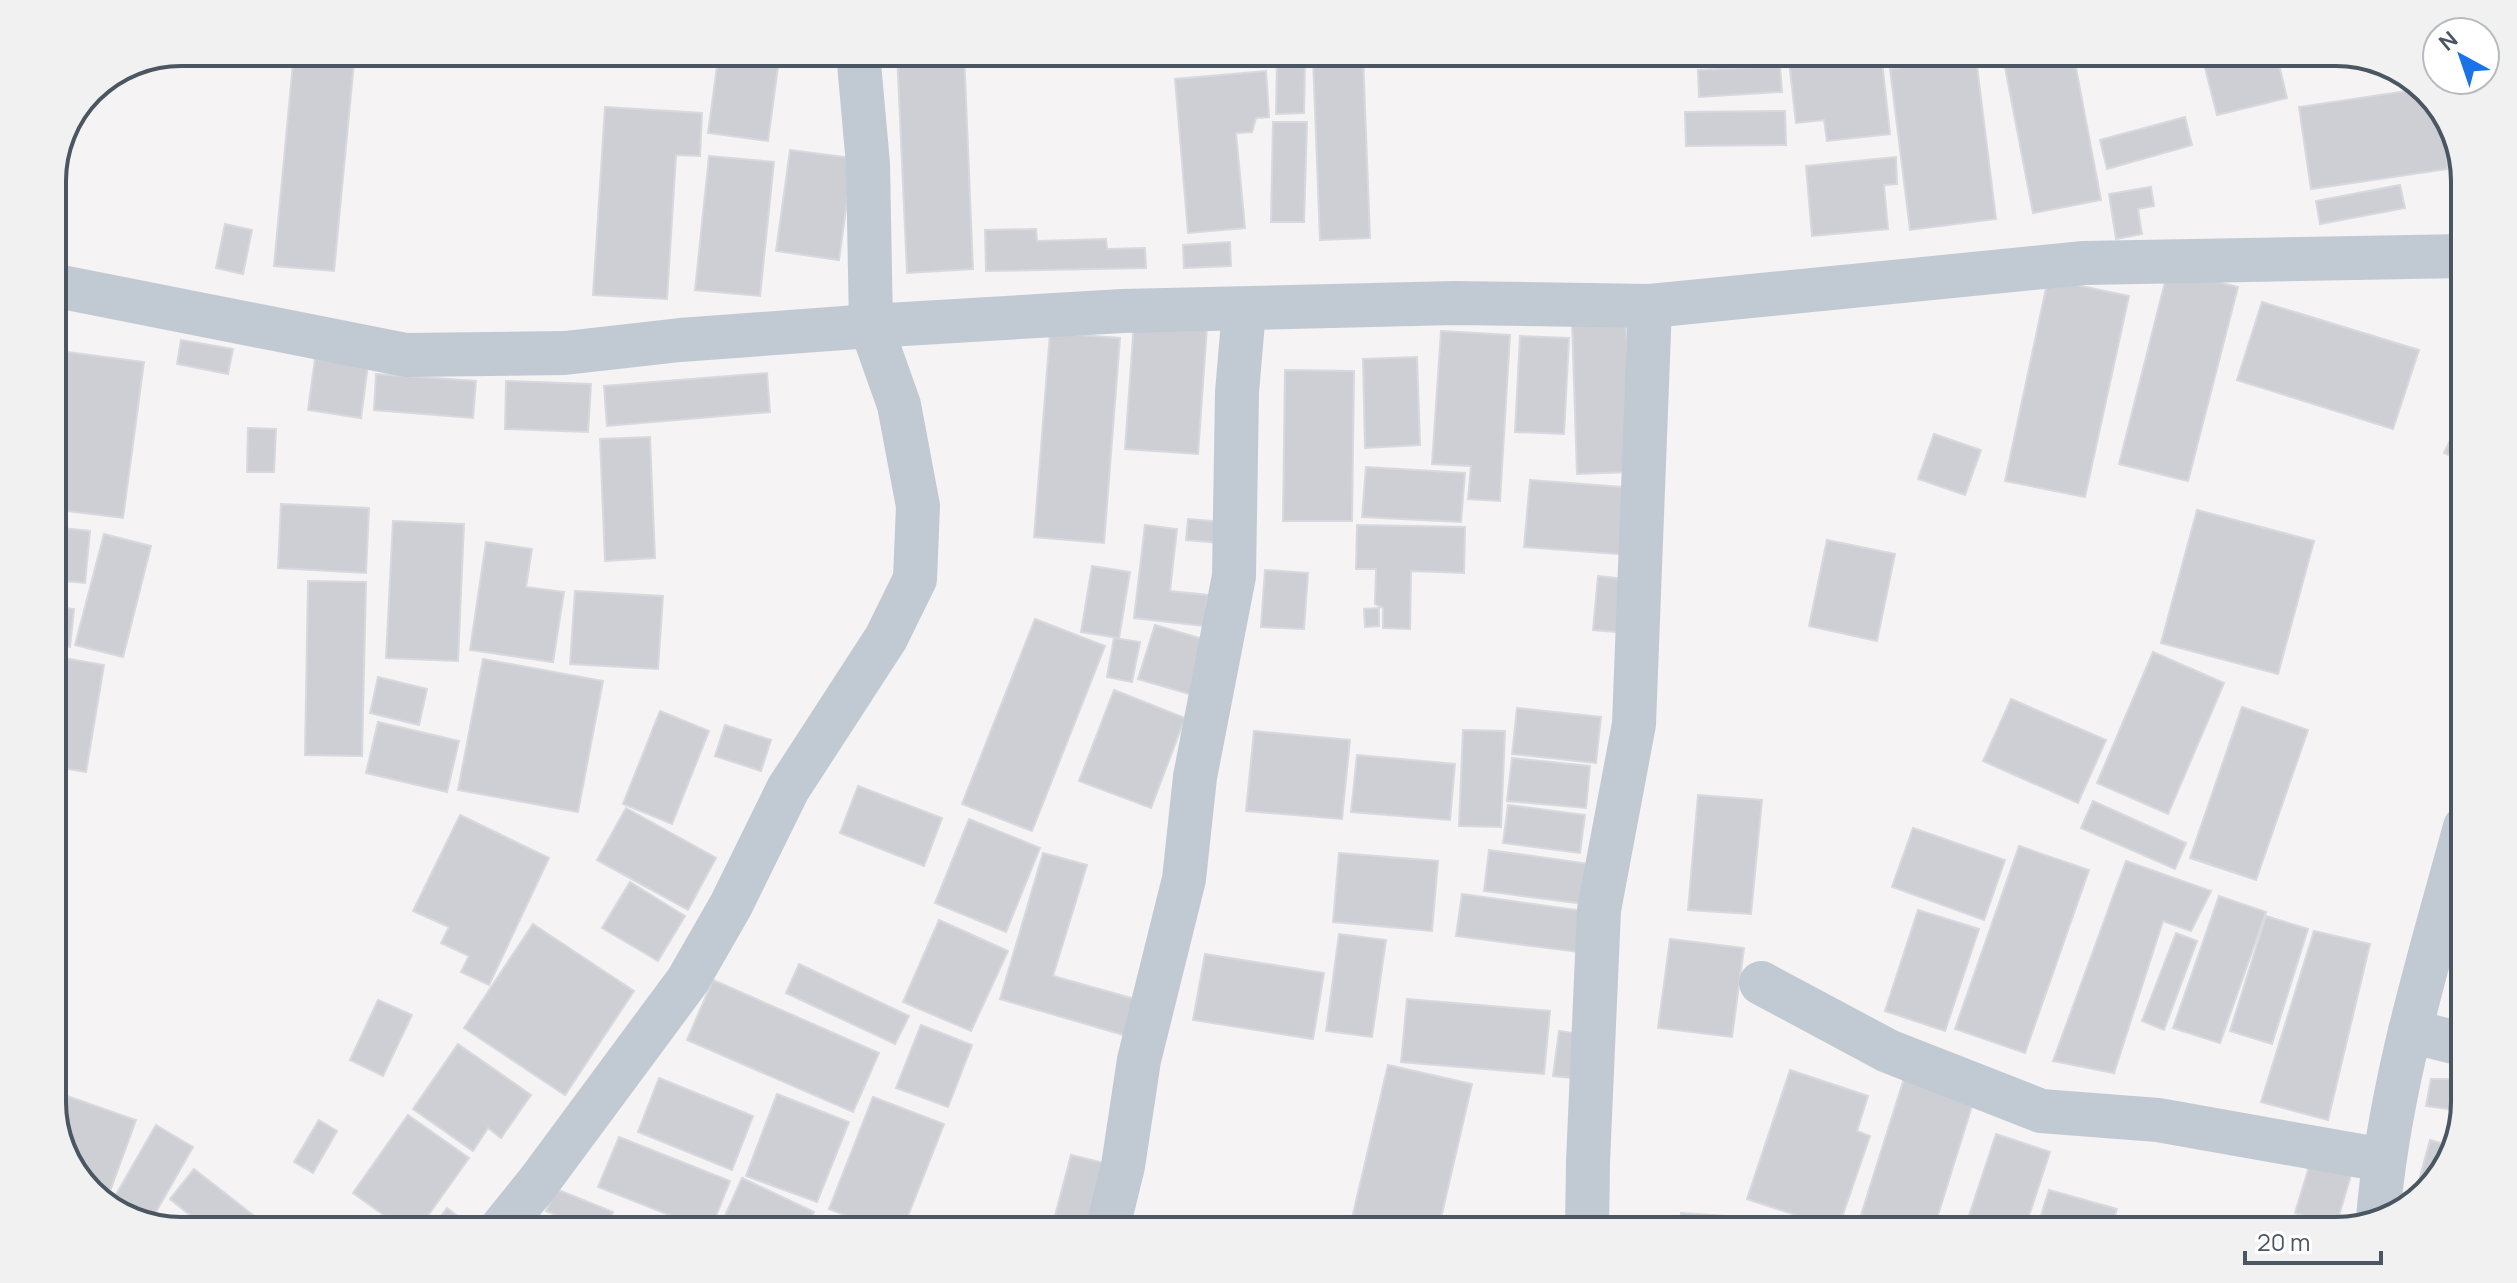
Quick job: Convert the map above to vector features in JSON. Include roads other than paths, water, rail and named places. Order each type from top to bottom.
[{"type":"street","points":[[510,1217],[688,980],[731,905],[788,789],[886,638],[915,579],[918,506],[899,405],[871,326],[868,164],[859,66]]},
{"type":"street","points":[[66,288],[406,355],[565,353],[680,340],[1122,311],[1455,303],[1650,306],[2084,263],[2451,256]]},
{"type":"street","points":[[1587,1217],[1599,910],[1634,724],[1650,306]]},
{"type":"street","points":[[1110,1217],[1123,1166],[1139,1060],[1184,879],[1195,777],[1234,576],[1237,392],[1244,310]]},
{"type":"street","points":[[2379,1208],[2383,1160],[2410,1031],[2451,879]]},
{"type":"street","points":[[1761,983],[1888,1051],[2041,1111],[2158,1120],[2383,1160]]},
{"type":"street","points":[[2410,1031],[2451,1041]]}]
